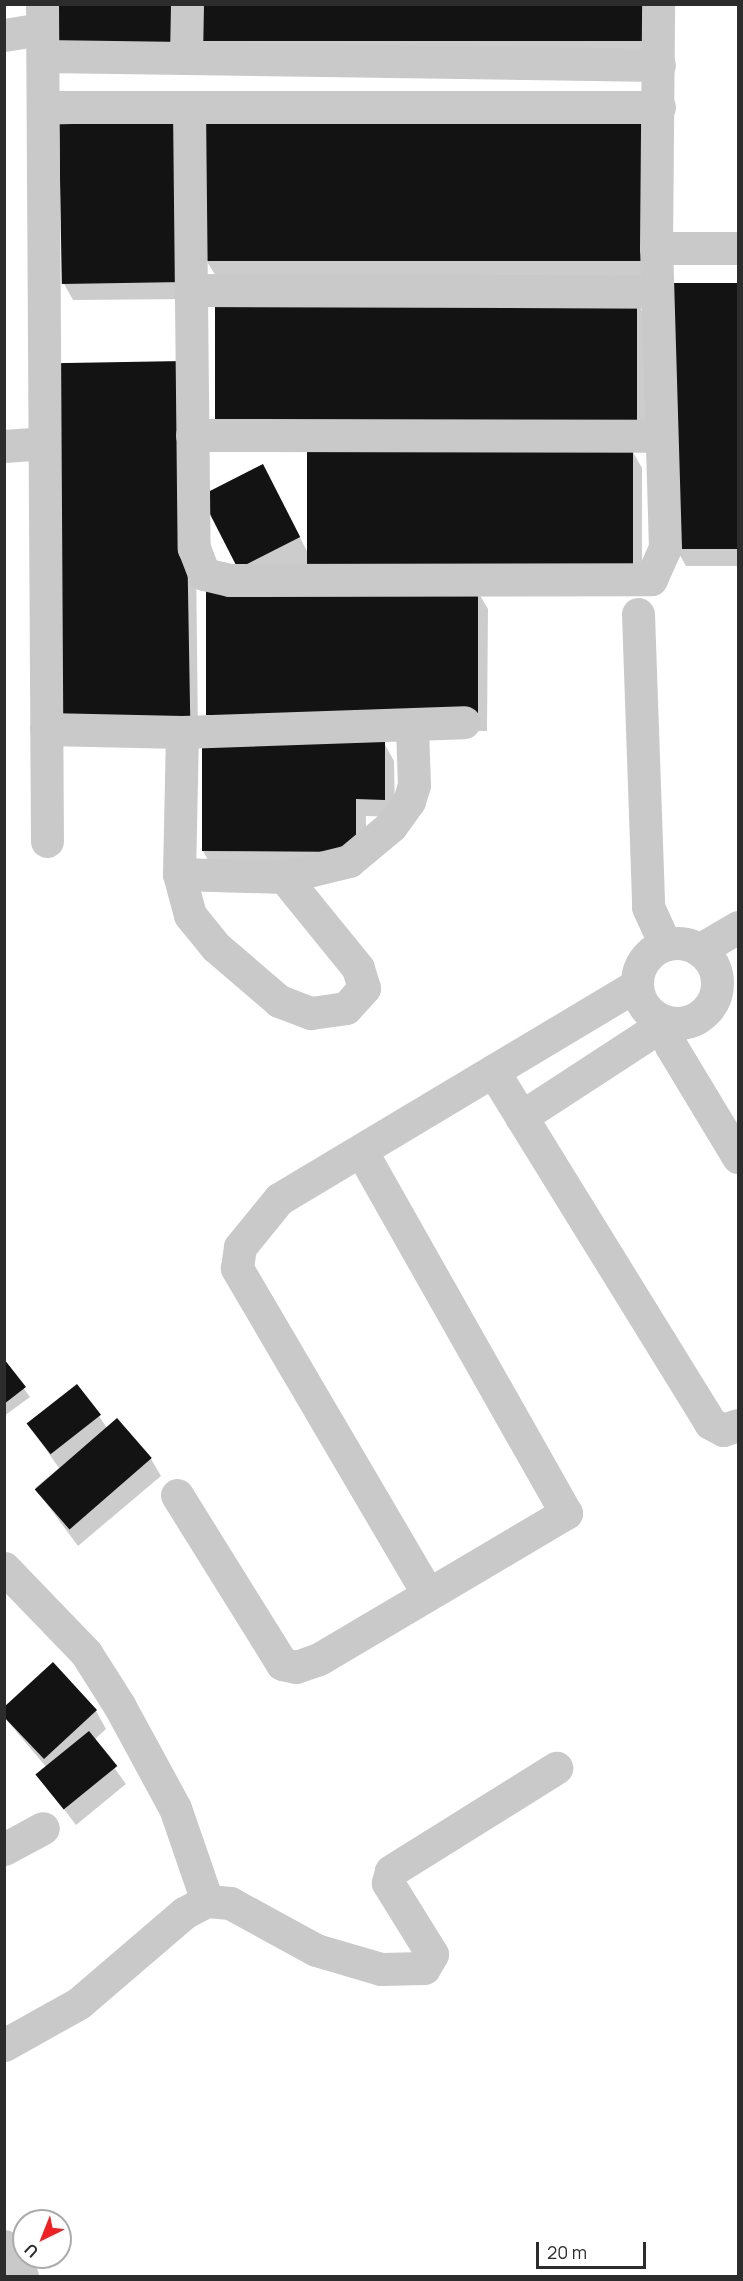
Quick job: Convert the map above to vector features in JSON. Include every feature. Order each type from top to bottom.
[{"type":"street","points":[[186,57],[187,4]]},
{"type":"street","points":[[189,107],[192,435],[198,565],[213,579],[230,580],[651,579],[665,548],[656,248],[659,107],[658,4]]},
{"type":"street","points":[[42,30],[47,840]]},
{"type":"street","points":[[4,35],[42,30],[186,57],[659,65]]},
{"type":"street","points":[[44,107],[659,107]]},
{"type":"street","points":[[656,248],[738,248]]},
{"type":"street","points":[[190,290],[657,292]]},
{"type":"street","points":[[192,435],[660,436]]},
{"type":"street","points":[[4,446],[43,443]]},
{"type":"street","points":[[638,614],[648,907],[665,944]]},
{"type":"street","points":[[46,729],[182,732],[412,727],[464,722]]},
{"type":"street","points":[[179,873],[284,877],[349,861],[399,817],[414,785],[412,727]]},
{"type":"street","points":[[182,732],[179,873],[184,902],[201,932],[279,1001],[311,1012],[356,1003],[364,988],[358,968],[284,877]]},
{"type":"street","points":[[699,950],[738,927]]},
{"type":"street","points":[[428,1594],[237,1268],[240,1247],[279,1199],[637,986],[649,952],[665,944],[683,942],[699,950],[728,975],[704,1012],[687,1022],[667,1022],[652,1014],[637,986]]},
{"type":"street","points":[[521,1117],[667,1022]]},
{"type":"street","points":[[667,1022],[671,1046],[738,1157]]},
{"type":"street","points":[[493,1071],[710,1423],[723,1430],[738,1425]]},
{"type":"street","points":[[177,1495],[282,1664],[296,1667],[320,1659],[567,1513],[361,1150]]},
{"type":"street","points":[[4,1568],[86,1653],[119,1705],[175,1808],[207,1901]]},
{"type":"street","points":[[4,2045],[79,2003],[184,1913],[207,1901],[230,1903],[316,1950],[381,1969],[424,1968],[432,1954],[388,1882],[391,1871],[556,1768]]},
{"type":"street","points":[[4,1849],[43,1828]]},
{"type":"street","points":[[4,2246],[22,2277]]},
{"type":"building","points":[[52,4],[178,4],[178,46],[52,46]]},
{"type":"building","points":[[197,4],[648,4],[648,41],[197,41]]},
{"type":"building","points":[[205,118],[644,118],[644,261],[205,261]]},
{"type":"building","points":[[181,122],[184,282],[62,284],[59,124]]},
{"type":"building","points":[[671,283],[738,283],[738,549],[671,549]]},
{"type":"building","points":[[215,296],[637,296],[637,430],[215,430]]},
{"type":"building","points":[[184,361],[190,718],[58,720],[52,363]]},
{"type":"building","points":[[307,447],[633,447],[633,569],[307,569]]},
{"type":"building","points":[[263,464],[300,537],[238,569],[201,496]]},
{"type":"building","points":[[206,590],[478,590],[478,715],[206,715]]},
{"type":"building","points":[[202,741],[385,742],[385,800],[356,799],[356,852],[202,851]]},
{"type":"building","points":[[4,1359],[26,1387],[4,1404]]},
{"type":"building","points":[[77,1384],[101,1415],[51,1454],[27,1423]]},
{"type":"building","points":[[117,1418],[152,1458],[70,1530],[35,1490]]},
{"type":"building","points":[[53,1662],[97,1710],[44,1759],[4,1717],[4,1707]]},
{"type":"building","points":[[89,1731],[117,1766],[64,1809],[35,1774]]}]
